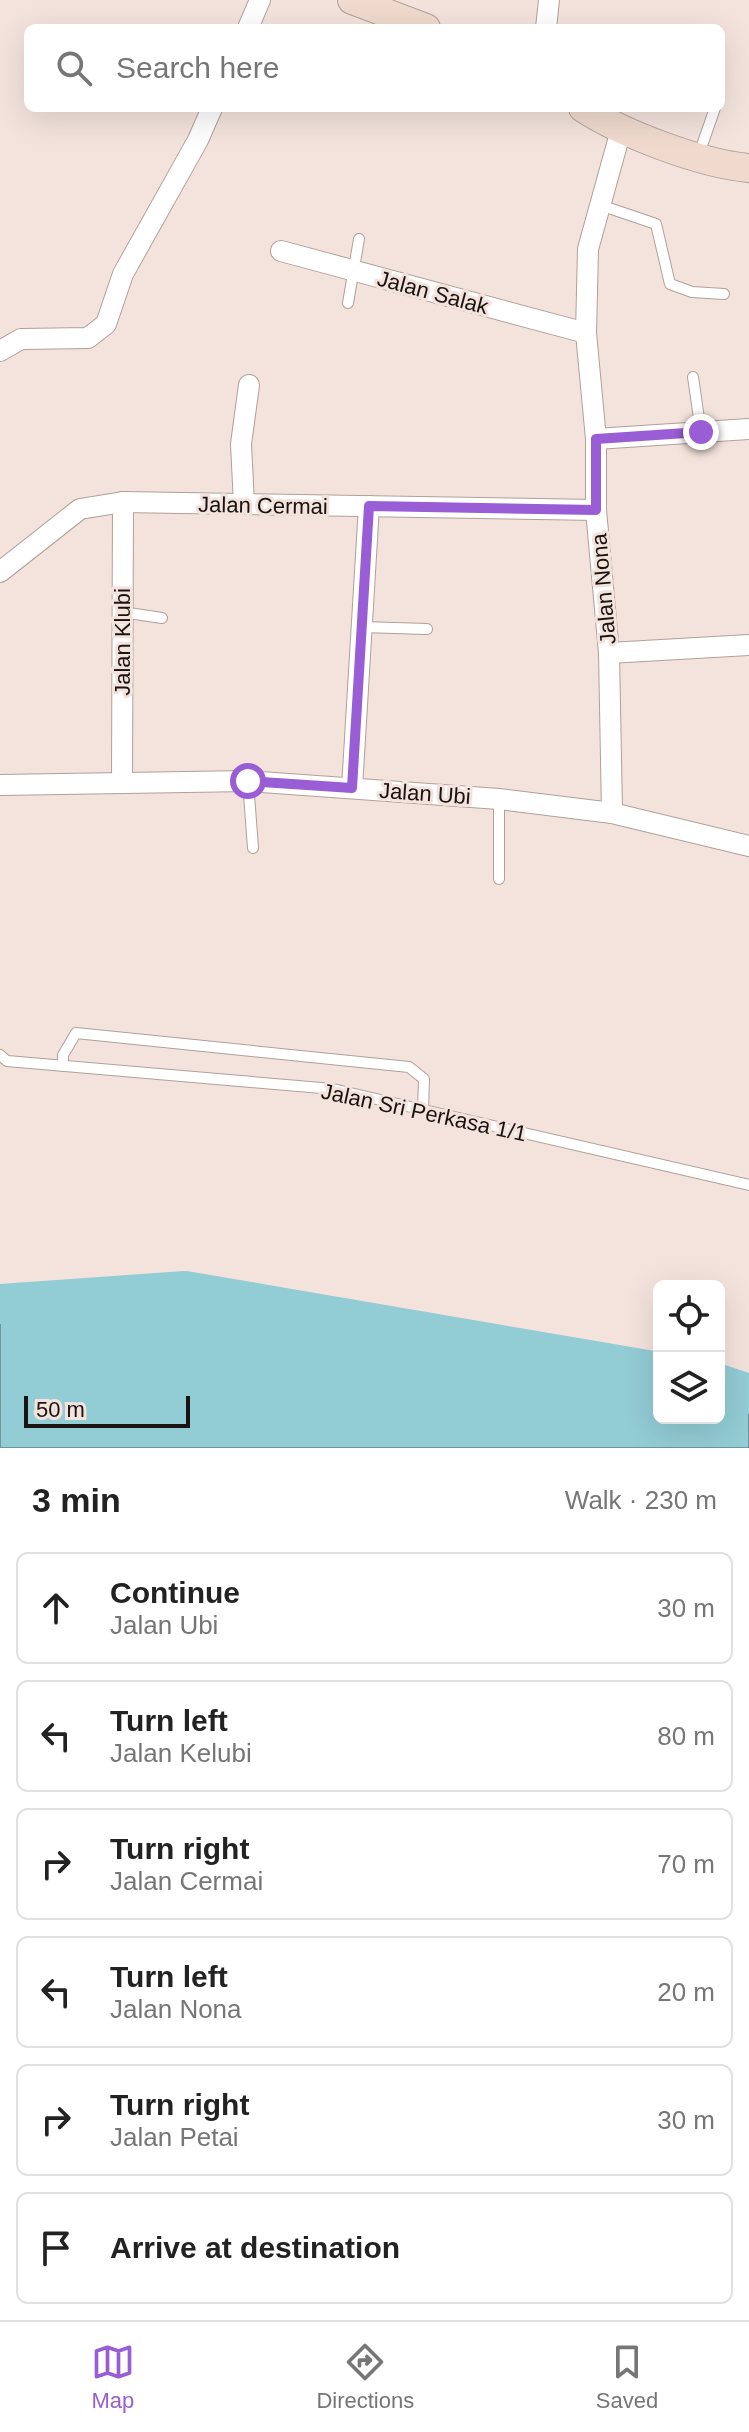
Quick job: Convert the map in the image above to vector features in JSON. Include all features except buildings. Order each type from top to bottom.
[{"type":"street","points":[[250,24],[260,0]]},
{"type":"street","points":[[352,0],[415,24]]},
{"type":"street","points":[[546,24],[549,0]]},
{"type":"street","points":[[0,351],[21,339],[88,338],[106,324],[123,274],[198,140],[210,112]]},
{"type":"street","points":[[590,112],[621,130],[727,166],[749,168]]},
{"type":"street","name":"Jalan Nona","points":[[612,813],[609,653],[596,510],[596,439],[586,333],[588,249],[621,130]]},
{"type":"street","name":"Jalan Salak","points":[[281,251],[586,333]]},
{"type":"street","points":[[244,504],[241,444],[249,385]]},
{"type":"street","points":[[596,439],[749,429]]},
{"type":"street","name":"Jalan Cermai","points":[[0,572],[80,509],[123,502],[596,510]]},
{"type":"street","name":"Jalan Klubi","points":[[122,782],[123,502]]},
{"type":"street","points":[[352,788],[369,506]]},
{"type":"street","points":[[609,653],[749,645]]},
{"type":"street","name":"Jalan Ubi","points":[[0,785],[248,781],[499,799],[612,813],[749,846]]},
{"type":"lane","points":[[698,156],[714,112]]},
{"type":"lane","points":[[600,205],[656,224],[670,284],[692,292],[724,294]]},
{"type":"lane","points":[[348,303],[359,239]]},
{"type":"lane","points":[[693,377],[701,432]]},
{"type":"lane","points":[[122,612],[162,618]]},
{"type":"lane","points":[[362,627],[427,629]]},
{"type":"lane","points":[[248,781],[253,848]]},
{"type":"lane","points":[[499,799],[499,879]]},
{"type":"lane","points":[[63,1066],[63,1055],[76,1033],[409,1067],[424,1079],[423,1110]]},
{"type":"lane","name":"Jalan Sri Perkasa 1/1","points":[[0,1055],[7,1061],[333,1089],[749,1185]]},
{"type":"water","points":[[185,1291],[653,1371],[653,1424],[725,1424],[725,1386],[749,1394],[749,1448],[0,1448],[0,1304]]},
{"type":"waterway","points":[[0,1304],[185,1291],[653,1371]]},
{"type":"waterway","points":[[725,1386],[749,1394]]},
{"type":"route","points":[[248,781],[352,788],[369,506],[596,510],[596,439],[701,432]]}]
